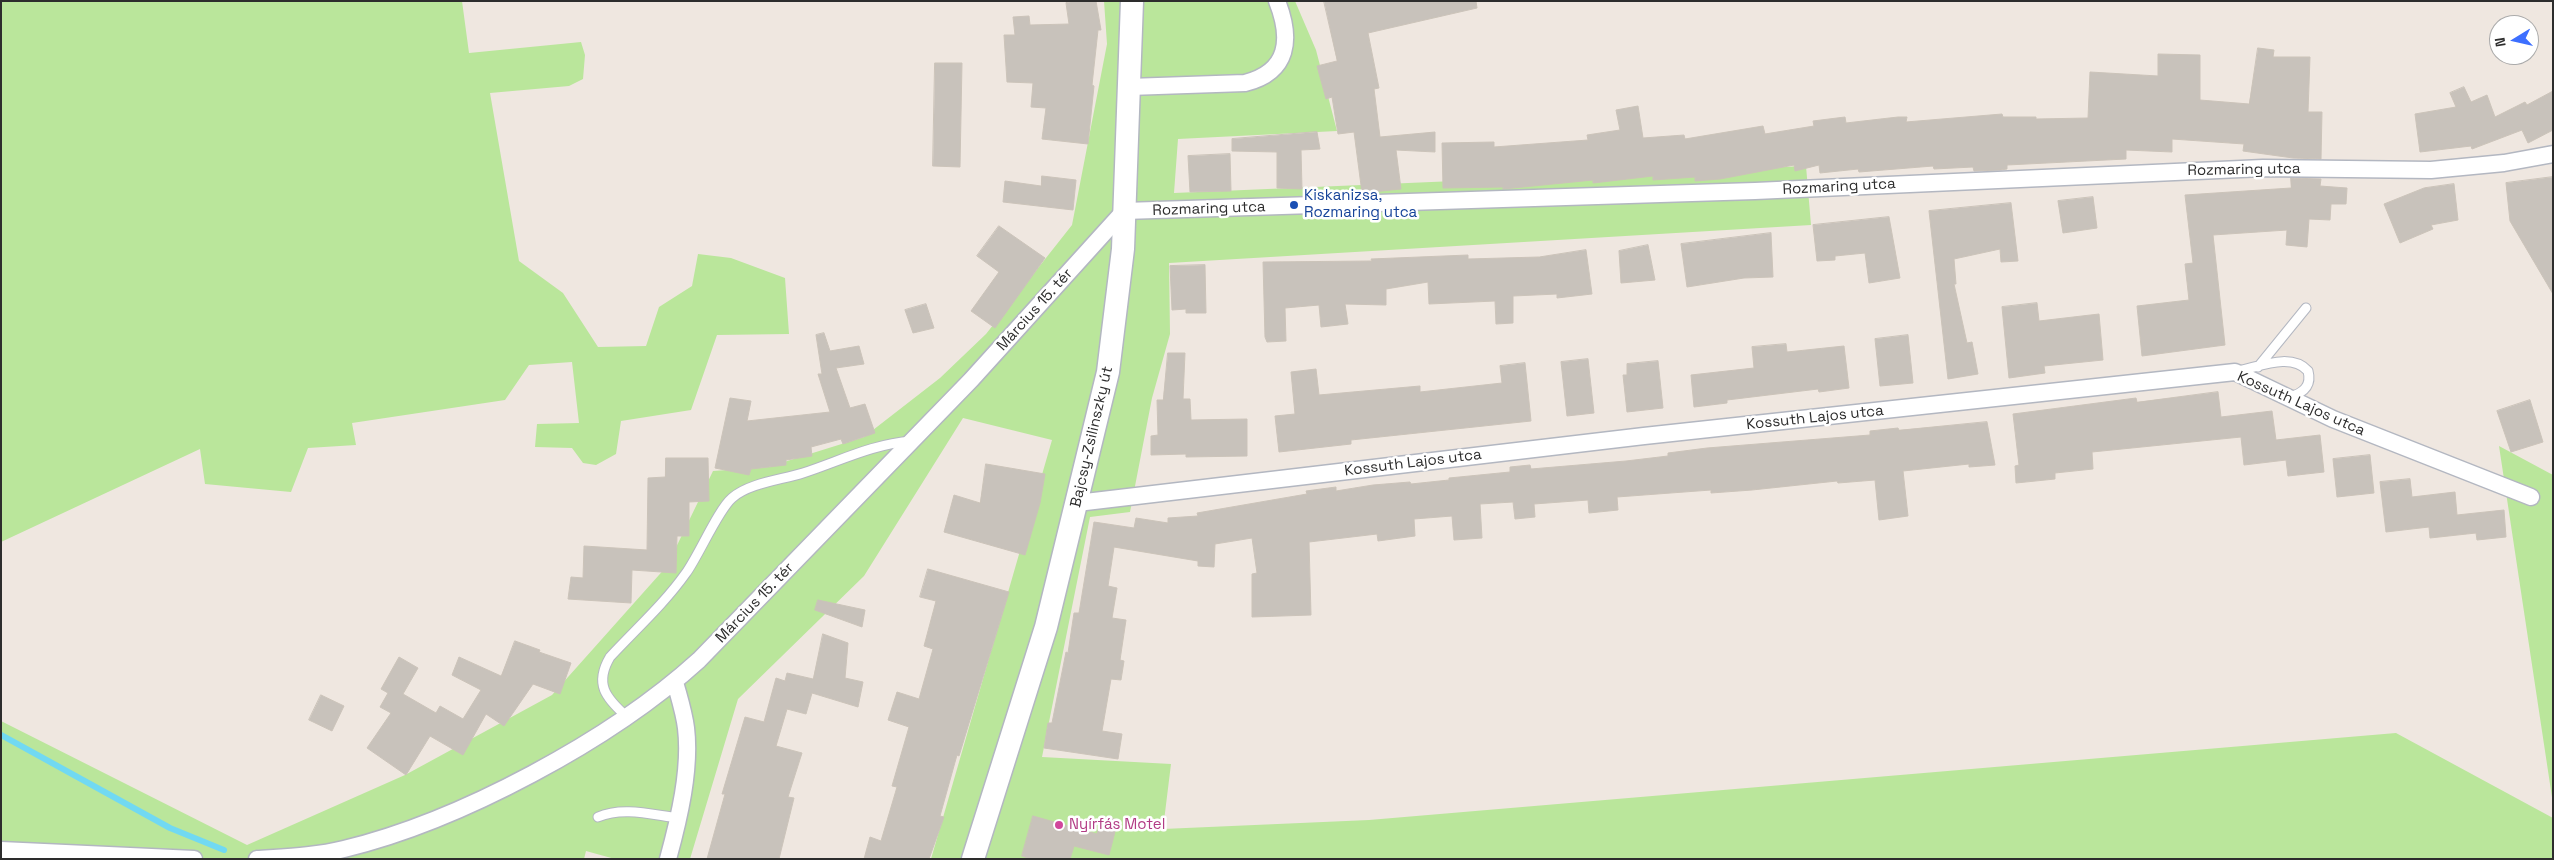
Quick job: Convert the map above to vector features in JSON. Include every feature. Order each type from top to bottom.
[{"type":"main road","name":"Bajcsy-Zsilinszky út","points":[[973,859],[1046,627],[1108,372],[1120,277],[1132,1]]},
{"type":"street","points":[[1129,86],[1245,83],[1259,80],[1278,63],[1287,40],[1286,26],[1277,1]]},
{"type":"street","name":"Rozmaring utca","points":[[1124,211],[1755,191],[2263,168],[2431,170],[2468,167],[2553,154]]},
{"type":"street","name":"Március 15. tér","points":[[257,859],[344,849],[412,829],[531,774],[626,716],[676,682],[972,380],[1124,211]]},
{"type":"street","name":"Kossuth Lajos utca","points":[[1077,503],[1624,439],[2235,372],[2333,419],[2395,445],[2531,496]]},
{"type":"street","points":[[668,859],[682,799],[686,729],[676,682]]},
{"type":"street","points":[[1,850],[194,859]]},
{"type":"lane","points":[[2257,367],[2306,308]]},
{"type":"lane","points":[[2235,372],[2293,362],[2306,368],[2310,374],[2307,386],[2299,394],[2289,398]]},
{"type":"lane","points":[[626,716],[606,694],[602,684],[604,667],[610,657],[664,602],[686,573],[726,503],[738,493],[804,472],[864,449],[893,442],[912,441]]},
{"type":"lane","points":[[598,817],[608,812],[623,811],[679,818]]},
{"type":"green space","points":[[1,1],[462,1],[469,53],[581,42],[585,55],[583,79],[569,86],[490,93],[519,261],[563,293],[598,347],[646,346],[659,307],[692,286],[698,254],[731,258],[785,278],[789,334],[717,335],[691,410],[621,421],[616,454],[596,465],[583,463],[572,448],[535,447],[537,424],[579,423],[572,362],[529,365],[505,400],[352,423],[356,445],[308,448],[291,492],[205,484],[200,449],[1,542]]},
{"type":"green space","points":[[1104,1],[1295,1],[1316,50],[1337,131],[1178,139],[1174,193],[1806,166],[1811,225],[1169,263],[1170,334],[1152,398],[1130,512],[1090,517],[1042,757],[1171,764],[1163,829],[1369,820],[2396,733],[2553,818],[2553,859],[931,859],[1052,440],[963,418],[864,576],[738,699],[690,859],[615,859],[586,851],[584,859],[1,859],[1,721],[247,845],[405,775],[552,695],[667,566],[713,471],[768,467],[864,437],[940,378],[986,334],[1072,225],[1107,44]]},
{"type":"green space","points":[[2499,446],[2553,475],[2553,804]]},
{"type":"building","points":[[1096,1],[1101,30],[1098,30],[1088,144],[1042,139],[1046,108],[1031,107],[1033,83],[1007,82],[1004,35],[1015,35],[1013,17],[1029,16],[1030,25],[1069,24],[1066,3]]},
{"type":"building","points":[[1324,1],[1476,1],[1477,8],[1368,33],[1379,88],[1374,89],[1380,137],[1435,132],[1435,152],[1396,150],[1401,189],[1362,193],[1354,132],[1338,134],[1332,97],[1326,99],[1317,66],[1337,61]]},
{"type":"building","points":[[2258,48],[2274,50],[2273,57],[2310,57],[2308,112],[2322,112],[2321,159],[2293,158],[2243,151],[2244,144],[2172,139],[2172,152],[2126,150],[2126,159],[2007,165],[2007,169],[2001,170],[1974,171],[1973,167],[1934,169],[1933,166],[1859,172],[1858,169],[1820,173],[1819,165],[1795,171],[1794,165],[1720,179],[1695,181],[1695,177],[1653,180],[1653,176],[1593,183],[1593,180],[1503,189],[1503,187],[1443,188],[1442,143],[1494,142],[1494,147],[1588,140],[1587,135],[1620,130],[1616,110],[1638,106],[1643,138],[1684,135],[1685,139],[1763,126],[1765,134],[1814,126],[1813,121],[1845,117],[1846,123],[1898,117],[1907,117],[1906,122],[2002,114],[2003,117],[2036,117],[2036,119],[2088,118],[2090,72],[2158,76],[2158,54],[2200,55],[2200,100],[2249,104]]},
{"type":"building","points":[[935,63],[962,63],[960,167],[933,166]]},
{"type":"building","points":[[2464,87],[2471,102],[2487,95],[2495,117],[2525,102],[2527,105],[2553,91],[2553,130],[2528,143],[2522,130],[2472,149],[2471,146],[2420,152],[2415,114],[2456,107],[2450,93]]},
{"type":"building","points":[[1317,132],[1320,149],[1301,150],[1302,189],[1277,188],[1277,152],[1232,151],[1232,139]]},
{"type":"building","points":[[1230,154],[1231,191],[1190,192],[1188,156]]},
{"type":"building","points":[[1042,176],[1076,180],[1073,210],[1003,202],[1005,181],[1041,186]]},
{"type":"building","points":[[2553,177],[2553,294],[2510,221],[2506,183]]},
{"type":"building","points":[[2291,178],[2321,179],[2320,186],[2347,188],[2346,204],[2331,204],[2330,220],[2309,219],[2307,247],[2286,245],[2287,230],[2213,235],[2225,345],[2142,356],[2137,306],[2189,300],[2185,264],[2193,263],[2185,195],[2291,188]]},
{"type":"building","points":[[2454,184],[2458,220],[2431,225],[2433,229],[2400,243],[2384,204],[2424,188]]},
{"type":"building","points":[[2093,197],[2097,228],[2063,233],[2058,201]]},
{"type":"building","points":[[2011,203],[2018,261],[2001,262],[2000,249],[1954,259],[1956,284],[1954,284],[1967,343],[1972,342],[1978,374],[1948,379],[1929,211]]},
{"type":"building","points":[[1889,217],[1900,278],[1869,283],[1865,253],[1835,256],[1835,260],[1817,261],[1813,225]]},
{"type":"building","points":[[999,226],[1045,258],[995,328],[971,311],[999,272],[977,256]]},
{"type":"building","points":[[1771,233],[1773,277],[1744,278],[1687,287],[1681,244]]},
{"type":"building","points":[[1648,245],[1655,280],[1621,283],[1619,251]]},
{"type":"building","points":[[1586,250],[1592,294],[1557,298],[1557,294],[1513,296],[1513,323],[1496,324],[1495,301],[1429,304],[1428,282],[1386,289],[1386,305],[1345,304],[1348,324],[1321,327],[1319,305],[1285,308],[1286,341],[1267,342],[1265,337],[1263,262],[1372,261],[1371,259],[1468,255],[1468,259],[1539,257]]},
{"type":"building","points":[[1205,265],[1206,313],[1186,313],[1186,309],[1172,310],[1170,266]]},
{"type":"building","points":[[2037,303],[2039,321],[2099,314],[2103,360],[2044,366],[2045,373],[2009,378],[2002,307]]},
{"type":"building","points":[[926,304],[934,328],[913,333],[905,310]]},
{"type":"building","points":[[824,333],[830,351],[859,346],[864,364],[836,368],[850,408],[865,404],[875,433],[843,444],[841,439],[811,447],[812,456],[786,460],[786,465],[751,469],[749,475],[715,468],[730,398],[751,401],[747,421],[830,412],[818,374],[822,374],[816,335]]},
{"type":"building","points":[[1908,335],[1913,383],[1880,386],[1875,339]]},
{"type":"building","points":[[1786,344],[1787,352],[1844,346],[1849,388],[1819,392],[1818,389],[1727,400],[1727,403],[1694,407],[1691,375],[1754,368],[1752,347]]},
{"type":"building","points":[[1168,353],[1185,353],[1183,399],[1190,399],[1191,420],[1247,419],[1247,456],[1186,457],[1186,454],[1151,455],[1151,436],[1158,435],[1157,400],[1163,400]]},
{"type":"building","points":[[1588,359],[1594,413],[1567,416],[1561,362]]},
{"type":"building","points":[[1658,361],[1663,408],[1627,412],[1623,375],[1627,375],[1627,364]]},
{"type":"building","points":[[1525,363],[1531,421],[1351,440],[1351,444],[1279,452],[1275,416],[1295,414],[1291,372],[1316,369],[1319,395],[1420,386],[1420,392],[1502,383],[1500,366]]},
{"type":"building","points":[[2218,392],[2221,417],[2272,411],[2276,440],[2320,435],[2324,472],[2288,476],[2286,460],[2244,465],[2241,437],[2092,452],[2093,469],[2055,473],[2055,479],[2016,483],[2015,466],[2019,465],[2013,414],[2136,398],[2137,402]]},
{"type":"building","points":[[2530,400],[2543,442],[2511,452],[2497,411]]},
{"type":"building","points":[[1987,422],[1995,465],[1969,467],[1969,464],[1903,471],[1908,516],[1879,520],[1875,480],[1838,483],[1837,481],[1711,493],[1711,490],[1617,497],[1618,510],[1589,513],[1588,500],[1534,504],[1535,517],[1515,519],[1513,502],[1480,504],[1482,538],[1454,540],[1452,516],[1414,519],[1415,536],[1378,541],[1377,534],[1309,542],[1311,615],[1252,617],[1252,574],[1257,573],[1252,538],[1215,544],[1214,567],[1198,566],[1198,561],[1114,547],[1108,586],[1117,588],[1112,618],[1126,620],[1120,660],[1124,661],[1121,680],[1111,679],[1102,731],[1122,734],[1118,759],[1044,748],[1048,723],[1052,723],[1066,652],[1068,653],[1074,613],[1079,613],[1094,522],[1134,528],[1136,518],[1168,523],[1168,518],[1198,516],[1197,513],[1307,494],[1306,491],[1336,487],[1336,491],[1373,485],[1410,482],[1411,484],[1510,472],[1510,467],[1530,465],[1531,469],[1626,461],[1668,456],[1668,453],[1707,448],[1870,435],[1870,431],[1898,428],[1899,430]]},
{"type":"building","points":[[2370,455],[2374,493],[2337,497],[2333,459]]},
{"type":"building","points":[[666,458],[708,458],[709,501],[689,502],[689,536],[677,536],[676,573],[632,570],[631,603],[568,599],[571,577],[583,578],[584,546],[647,550],[648,478],[665,477]]},
{"type":"building","points":[[986,464],[1045,474],[1040,503],[1025,555],[944,532],[954,495],[980,503]]},
{"type":"building","points":[[2410,479],[2412,497],[2455,492],[2457,515],[2504,510],[2506,537],[2477,540],[2476,533],[2430,538],[2429,527],[2386,532],[2380,482]]},
{"type":"building","points":[[928,569],[1009,592],[959,756],[957,755],[940,816],[944,817],[929,859],[864,859],[870,837],[881,841],[897,787],[892,786],[909,727],[888,720],[897,692],[919,699],[933,649],[924,646],[936,601],[920,597]]},
{"type":"building","points":[[818,600],[865,610],[862,627],[815,610]]},
{"type":"building","points":[[823,634],[848,643],[845,678],[863,682],[858,707],[812,693],[806,714],[787,709],[776,746],[802,753],[788,797],[794,798],[779,859],[707,859],[725,794],[722,794],[745,717],[764,722],[776,678],[785,681],[787,673],[813,679]]},
{"type":"building","points":[[515,641],[571,663],[560,694],[533,684],[504,726],[486,714],[463,755],[430,736],[406,775],[367,748],[391,713],[380,707],[388,693],[381,689],[399,657],[418,668],[403,694],[436,713],[440,706],[463,719],[481,690],[452,675],[459,657],[501,676]]},
{"type":"building","points":[[321,695],[344,706],[332,731],[309,720]]},
{"type":"building","points":[[1033,816],[1097,834],[1102,816],[1118,820],[1109,855],[1074,846],[1070,859],[1031,859],[1022,856]]},
{"type":"waterway","points":[[1,735],[170,828],[224,850]]},
{"type":"place","name":"Kiskanizsa, Rozmaring utca","points":[[1294,205]]},
{"type":"place","name":"Nyírfás Motel","points":[[1059,825]]}]
